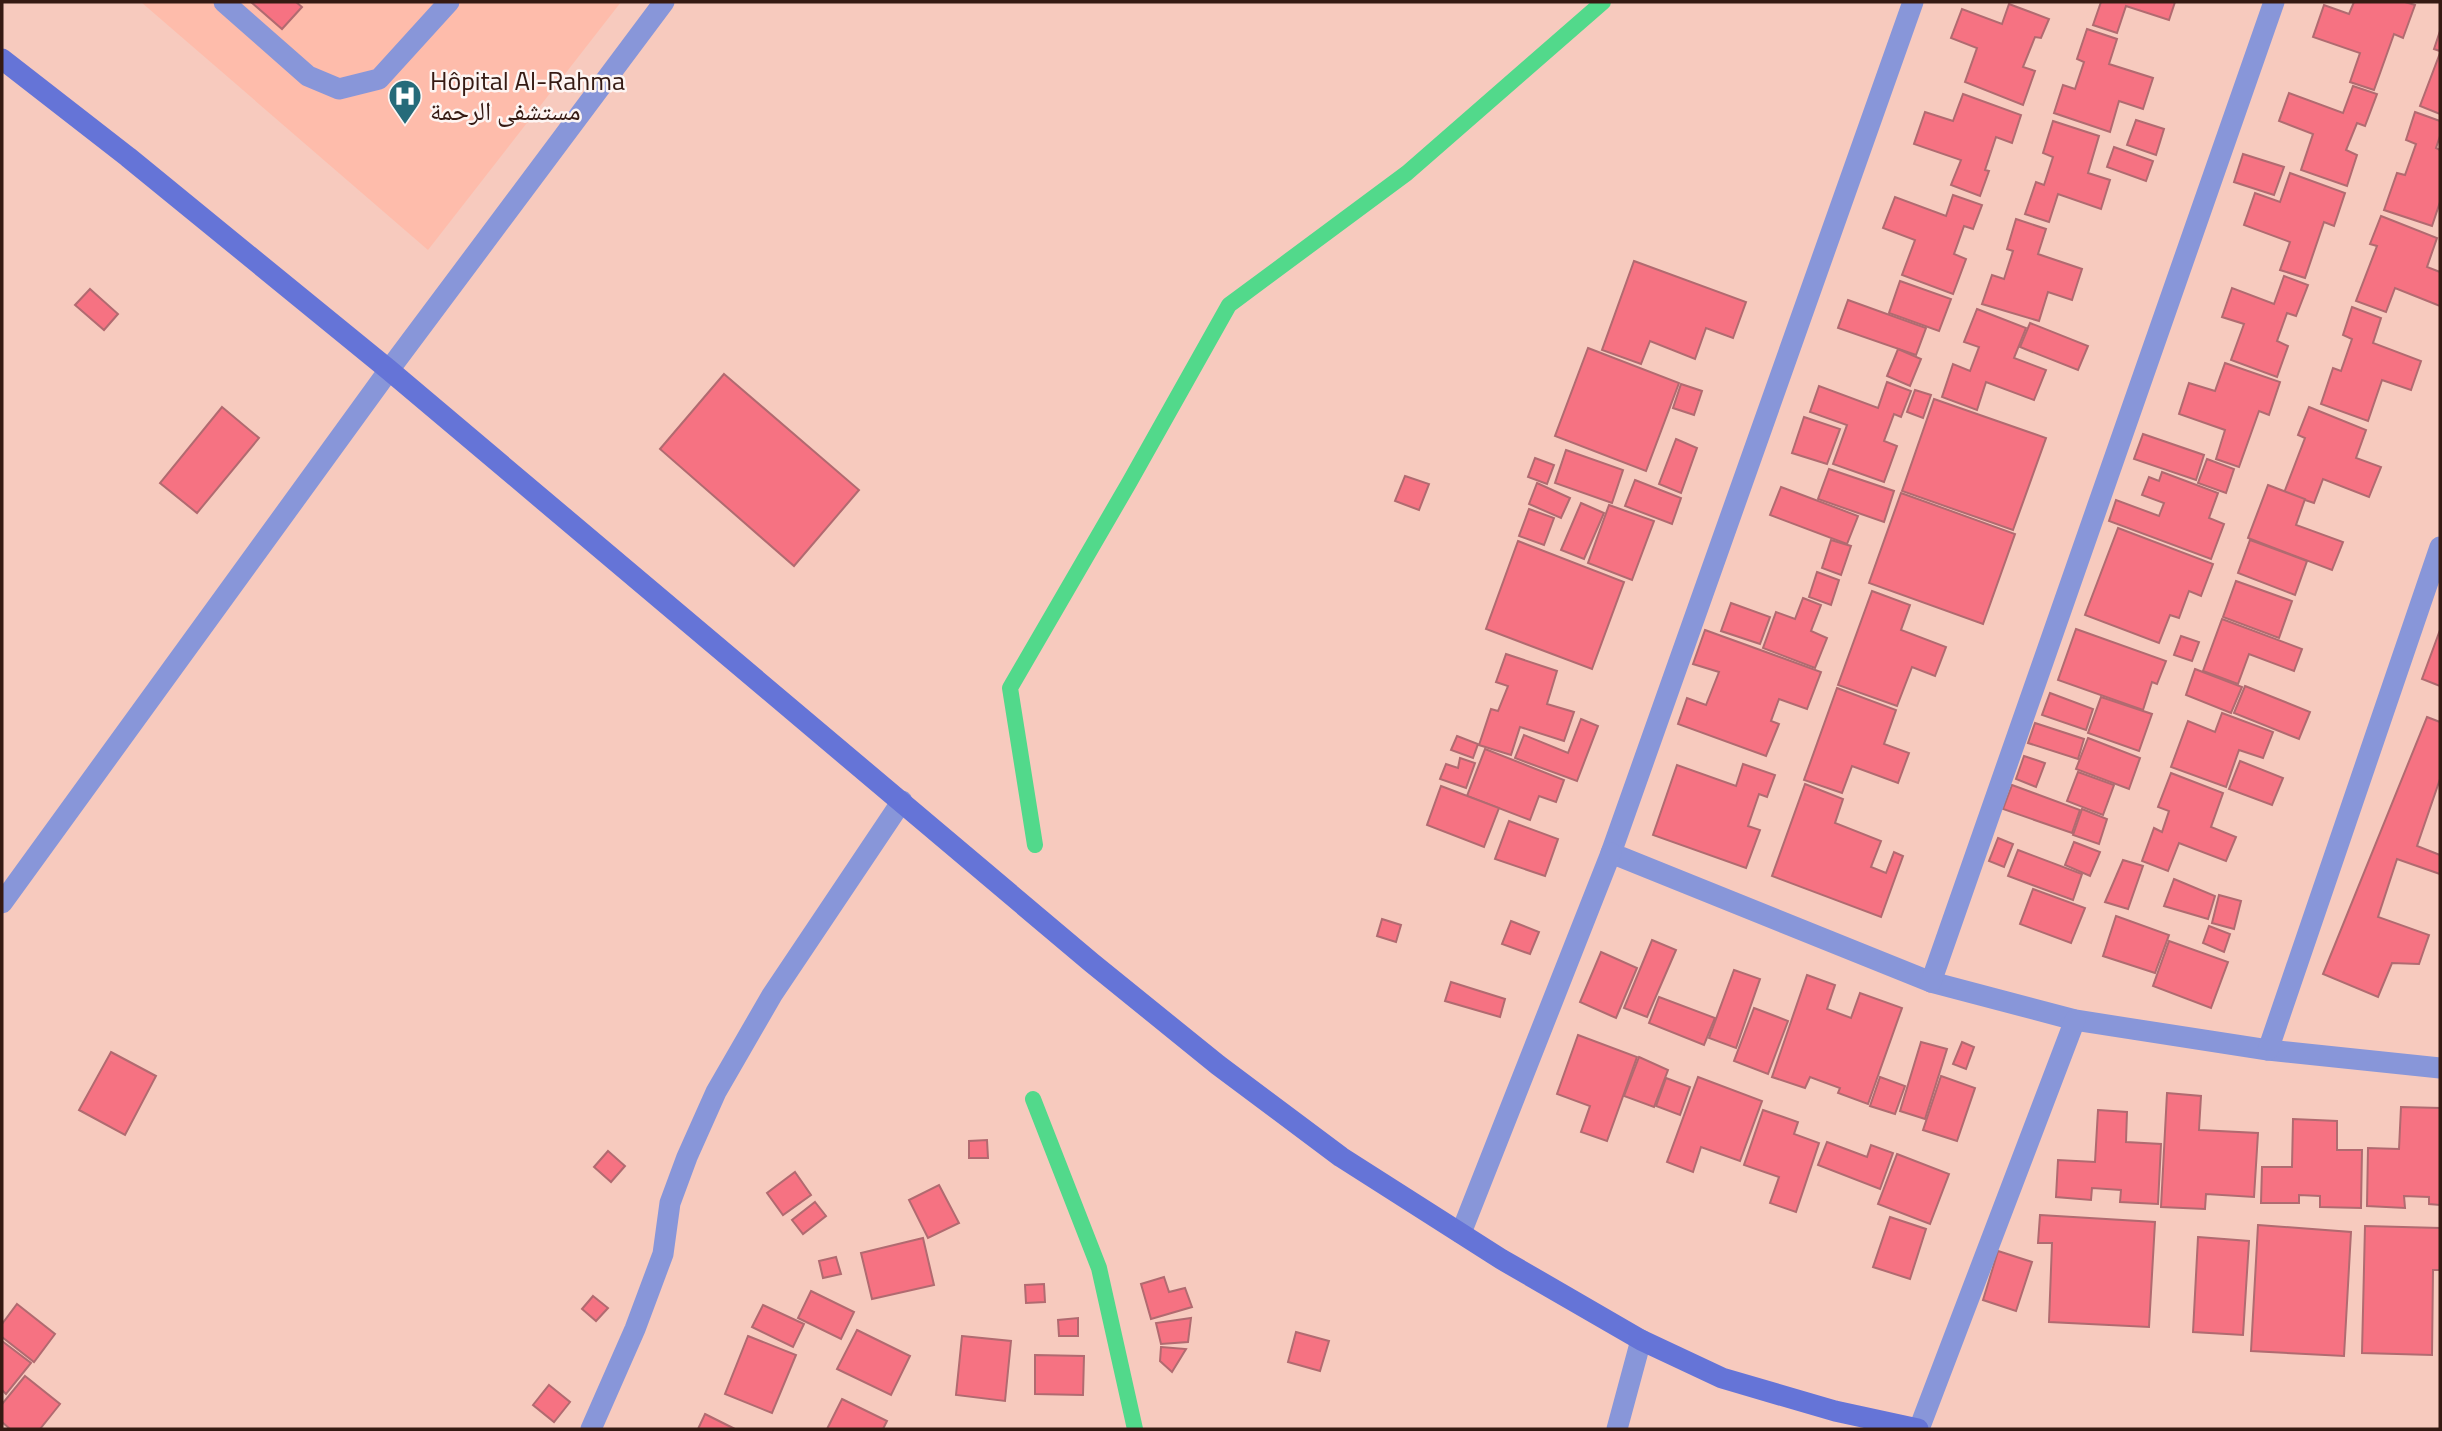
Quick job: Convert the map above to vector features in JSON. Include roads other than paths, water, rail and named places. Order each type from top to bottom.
[{"type":"street","points":[[224,2],[309,76],[339,89],[379,79],[449,2]]},
{"type":"street","points":[[2,903],[389,370],[664,2]]},
{"type":"street","points":[[1461,1233],[1611,853],[1913,2]]},
{"type":"street","points":[[1931,982],[2274,2]]},
{"type":"street","points":[[2,59],[128,157],[389,370],[1092,963],[1218,1065],[1341,1157],[1461,1233],[1641,1340],[1722,1378],[1835,1411],[1918,1429],[2075,1020]]},
{"type":"street","points":[[2268,1049],[2440,547]]},
{"type":"street","points":[[591,1429],[640,1316],[663,1254],[670,1203],[716,1092],[772,995],[902,801]]},
{"type":"street","points":[[1611,853],[1931,982],[2075,1020],[2268,1049],[2440,1068]]},
{"type":"street","points":[[1617,1429],[1641,1340]]},
{"type":"waterway","points":[[1035,845],[1010,688],[1229,305],[1407,173],[1603,2]]},
{"type":"waterway","points":[[1033,1099],[1099,1268],[1135,1429]]},
{"type":"place","name":"Hôpital Al-Rahma مستشفى الرحمة","points":[[405,126]]}]
